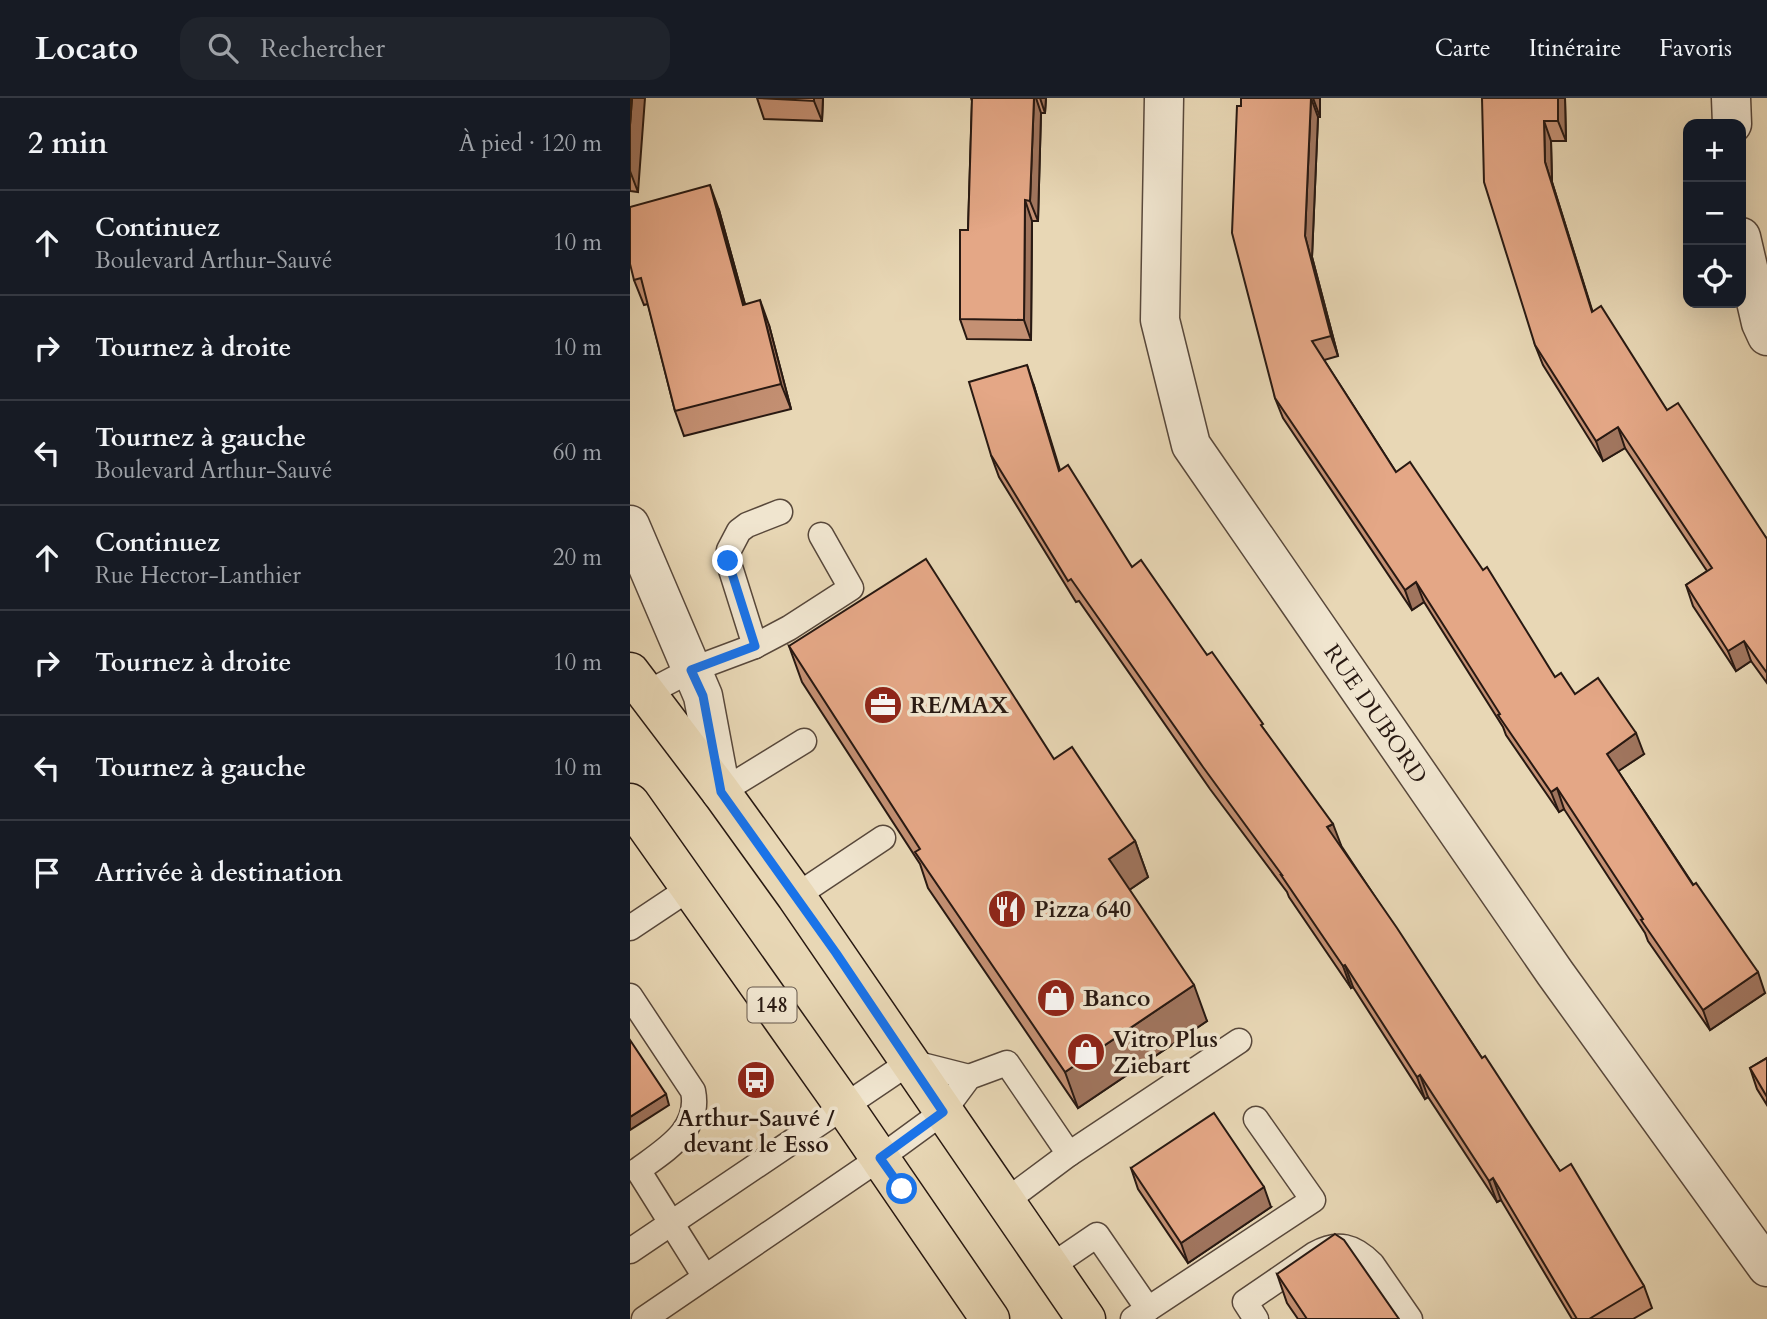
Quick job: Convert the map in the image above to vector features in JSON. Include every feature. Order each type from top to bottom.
[{"type":"main road","points":[[638,682],[796,896],[1086,1319]]},
{"type":"main road","name":"148","points":[[630,803],[844,1105],[990,1319]]},
{"type":"street","name":"RUE DUBORD","points":[[1164,98],[1160,320],[1191,445],[1555,973],[1767,1267]]},
{"type":"street","points":[[1731,98],[1732,119]]},
{"type":"street","points":[[1743,245],[1761,323],[1767,337]]},
{"type":"street","points":[[630,525],[703,696],[721,792]]},
{"type":"lane","points":[[755,646],[728,561],[729,550],[739,531],[747,525],[780,512]]},
{"type":"lane","points":[[638,682],[691,670],[755,646],[789,628],[850,588],[821,535]]},
{"type":"lane","points":[[721,792],[804,741]]},
{"type":"lane","points":[[796,896],[883,838]]},
{"type":"lane","points":[[630,928],[690,888]]},
{"type":"lane","points":[[630,996],[693,1091],[696,1104],[684,1132],[638,1170],[705,1277]]},
{"type":"lane","points":[[1006,1201],[1069,1154],[1239,1041]]},
{"type":"lane","points":[[630,1251],[910,1062],[968,1077],[1007,1063],[1069,1154]]},
{"type":"lane","points":[[644,1319],[943,1112],[968,1077]]},
{"type":"lane","points":[[1050,1267],[1097,1235],[1140,1314],[1313,1200],[1256,1119]]},
{"type":"lane","points":[[1250,1311],[1325,1248],[1345,1247],[1356,1250],[1372,1264],[1410,1319]]},
{"type":"building","points":[[757,98],[814,98],[814,101]]},
{"type":"building","points":[[972,98],[1034,98],[1030,201],[1025,200],[1024,320],[960,319],[960,230],[968,230]]},
{"type":"building","points":[[1241,98],[1311,98],[1305,236],[1331,336],[1312,341],[1396,472],[1410,462],[1483,570],[1487,567],[1555,677],[1561,673],[1575,694],[1598,678],[1636,733],[1607,754],[1693,885],[1696,883],[1758,972],[1703,1010],[1641,920],[1643,919],[1557,788],[1551,792],[1498,715],[1500,714],[1416,582],[1405,590],[1275,398],[1232,233],[1237,106],[1241,106]]},
{"type":"building","points":[[1482,98],[1558,98],[1558,121],[1544,121],[1545,162],[1592,312],[1601,306],[1667,410],[1678,403],[1767,539],[1767,673],[1744,641],[1728,651],[1686,585],[1712,568],[1618,427],[1596,441],[1535,345],[1484,182]]},
{"type":"building","points":[[710,185],[743,305],[760,300],[781,384],[675,411],[641,278],[634,280],[630,264],[630,207]]},
{"type":"building","points":[[1027,365],[1059,471],[1068,465],[1132,567],[1141,560],[1207,655],[1212,652],[1333,824],[1327,827],[1482,1058],[1485,1056],[1560,1171],[1571,1164],[1644,1286],[1589,1319],[1577,1319],[1493,1178],[1489,1181],[1420,1075],[1417,1077],[1345,965],[1343,966],[1282,875],[1071,579],[1068,581],[991,455],[969,382]]},
{"type":"building","points":[[926,559],[1054,759],[1072,747],[1135,841],[1109,859],[1194,985],[1065,1072],[915,852],[920,849],[789,646]]},
{"type":"building","points":[[630,1040],[666,1094],[630,1117]]},
{"type":"building","points":[[1767,1058],[1767,1097],[1750,1068]]},
{"type":"building","points":[[1214,1113],[1264,1187],[1181,1243],[1131,1168]]},
{"type":"building","points":[[1335,1234],[1344,1240],[1399,1319],[1307,1319],[1277,1274]]},
{"type":"place","name":"RE/MAX","points":[[883,705]]},
{"type":"place","name":"Pizza 640","points":[[1007,909]]},
{"type":"place","name":"Banco","points":[[1056,998]]},
{"type":"place","name":"Vitro Plus Ziebart","points":[[1086,1052]]},
{"type":"place","name":"Arthur-Sauvé / devant le Esso","points":[[756,1080]]},
{"type":"route","points":[[728,561],[755,646],[691,670],[703,696],[721,792],[836,953],[943,1112],[880,1158],[902,1189]]}]
